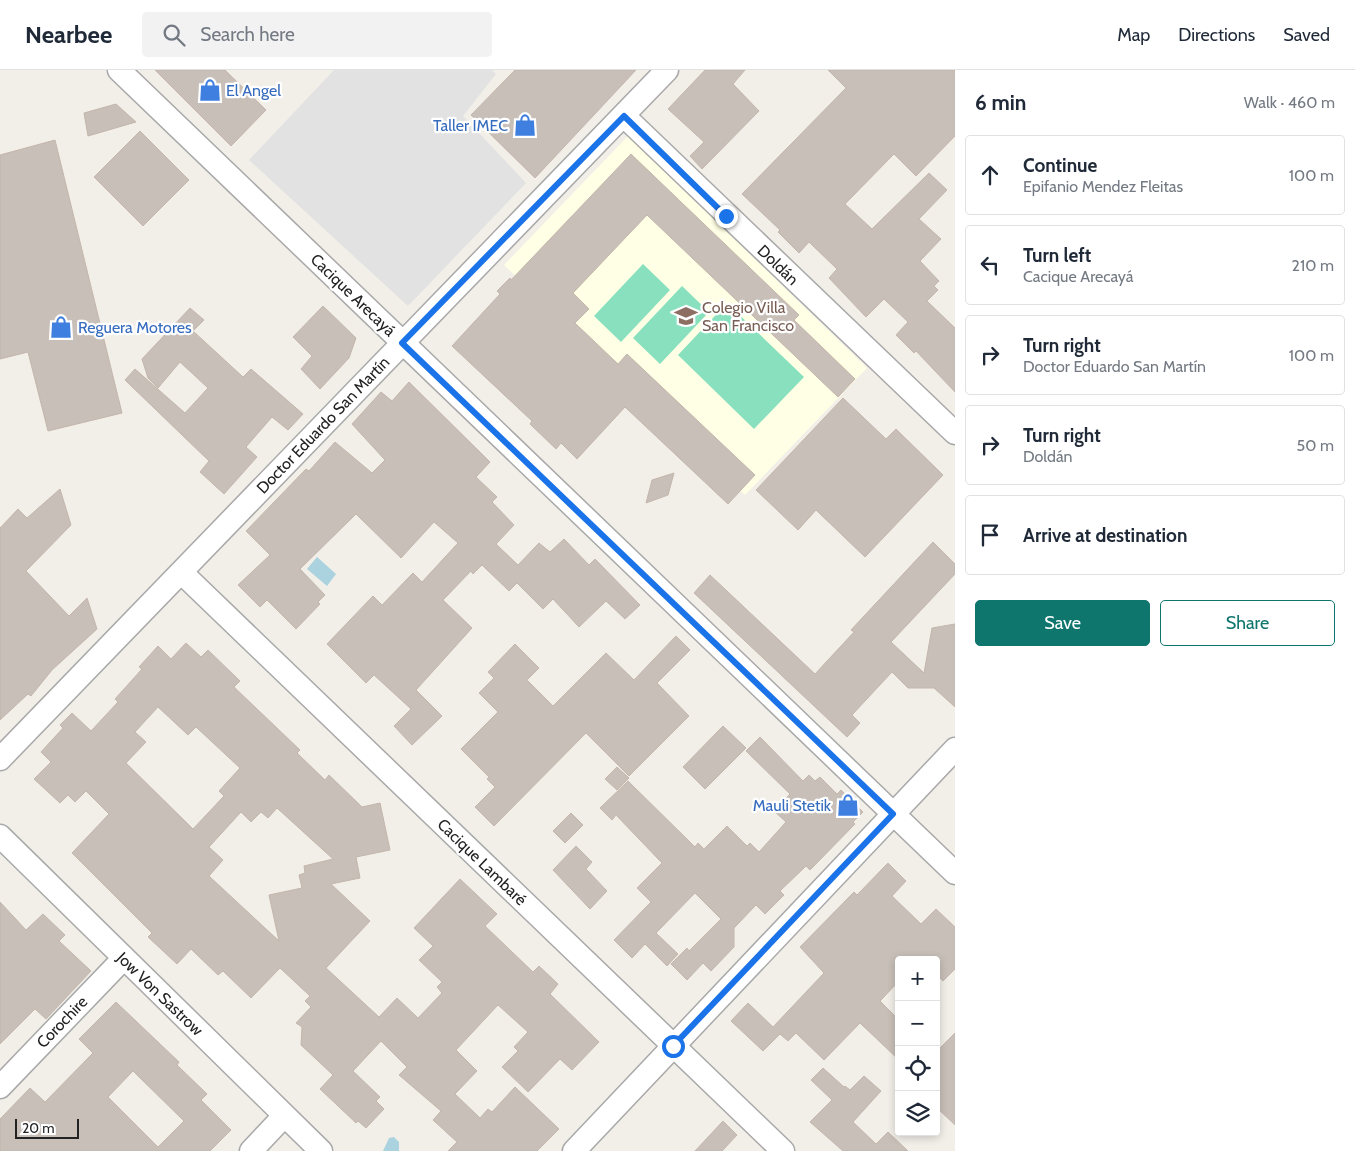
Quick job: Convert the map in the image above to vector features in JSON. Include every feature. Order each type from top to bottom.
[{"type":"street","name":"Cacique Arecayá","points":[[119,70],[955,873]]},
{"type":"street","name":"Doctor Eduardo San Martín","points":[[0,759],[667,70]]},
{"type":"street","name":"Doldán","points":[[624,116],[955,433]]},
{"type":"street","name":"Cacique Lambaré","points":[[182,573],[783,1151]]},
{"type":"street","points":[[574,1151],[955,749]]},
{"type":"street","name":"Jow Von Sastrow","points":[[0,836],[321,1151]]},
{"type":"street","name":"Corochire","points":[[0,1087],[124,958]]},
{"type":"street","points":[[251,1151],[284,1116]]},
{"type":"shaded area","points":[[334,70],[492,70],[496,74],[463,116],[526,183],[408,306],[249,160]]},
{"type":"shaded area","name":"Colegio Villa San Francisco","points":[[628,136],[867,368],[745,495],[504,265]]},
{"type":"green space","points":[[643,264],[670,290],[621,342],[594,316]]},
{"type":"green space","points":[[682,286],[709,312],[660,364],[633,338]]},
{"type":"green space","points":[[727,303],[804,377],[754,429],[678,355]]},
{"type":"water","points":[[317,557],[336,574],[327,586],[307,569]]},
{"type":"water","points":[[394,1137],[399,1142],[399,1151],[383,1151],[389,1138]]},
{"type":"building","name":"El Angel","points":[[155,70],[225,70],[266,110],[231,146]]},
{"type":"building","points":[[515,70],[636,70],[535,178],[471,115]]},
{"type":"building","points":[[705,70],[745,70],[733,84],[759,111],[702,169],[690,156],[704,142],[668,109]]},
{"type":"building","points":[[828,70],[955,70],[955,136],[916,176],[894,154],[845,204],[872,229],[929,173],[947,190],[919,219],[941,239],[920,261],[939,281],[934,286],[938,290],[927,301],[955,328],[955,392],[916,351],[914,353],[896,335],[908,322],[884,299],[866,317],[829,278],[837,269],[809,242],[799,253],[778,232],[780,230],[742,194],[846,88]]},
{"type":"building","points":[[116,104],[136,122],[88,136],[84,113]]},
{"type":"building","points":[[140,131],[189,180],[143,226],[94,177]]},
{"type":"building","name":"Reguera Motores","points":[[55,140],[122,413],[48,431],[28,352],[0,359],[0,155]]},
{"type":"building","points":[[631,154],[799,315],[794,320],[855,379],[838,397],[647,215],[573,293],[589,309],[575,323],[618,364],[627,354],[755,475],[728,504],[625,407],[577,459],[561,443],[556,449],[530,424],[532,421],[452,346],[500,294],[497,291],[510,278],[511,280]]},
{"type":"building","points":[[323,306],[356,338],[349,358],[320,389],[301,369],[312,356],[293,337]]},
{"type":"building","points":[[190,308],[204,320],[193,331],[243,377],[251,369],[303,414],[288,430],[272,417],[246,447],[257,457],[224,494],[200,472],[209,461],[125,380],[135,369],[185,413],[208,388],[180,362],[158,388],[148,378],[142,359]]},
{"type":"building","points":[[409,382],[490,462],[476,477],[497,497],[492,502],[514,525],[496,544],[518,565],[539,543],[550,552],[564,539],[589,565],[595,559],[640,605],[625,619],[606,601],[579,627],[553,599],[543,609],[517,583],[509,591],[482,565],[473,574],[471,571],[443,600],[472,628],[416,690],[442,716],[412,745],[394,726],[411,709],[374,675],[366,683],[327,644],[373,596],[382,605],[413,573],[422,582],[458,543],[434,522],[401,558],[356,514],[300,569],[325,595],[318,602],[320,604],[296,629],[267,600],[260,607],[238,585],[270,555],[246,531],[306,469],[309,471],[335,442],[372,473],[385,460],[352,424],[381,392],[392,401]]},
{"type":"building","points":[[843,398],[886,439],[896,429],[943,475],[865,557],[816,510],[798,530],[756,490]]},
{"type":"building","points":[[674,473],[668,495],[646,503],[652,480]]},
{"type":"building","points":[[60,489],[71,525],[26,571],[69,616],[87,598],[97,629],[52,670],[31,696],[28,694],[0,720],[0,528],[18,509],[27,518]]},
{"type":"building","points":[[933,542],[955,564],[955,574],[891,642],[924,673],[932,628],[955,624],[955,707],[934,688],[908,688],[892,672],[852,715],[860,723],[847,737],[694,593],[710,575],[815,674],[854,632],[851,630]]},
{"type":"building","points":[[676,636],[690,650],[657,683],[689,716],[629,776],[586,733],[494,826],[475,807],[495,787],[487,779],[489,777],[461,749],[498,712],[479,693],[494,678],[488,672],[515,644],[539,668],[527,680],[553,706],[606,653],[634,680]]},
{"type":"building","points":[[186,643],[201,657],[208,650],[240,681],[234,687],[300,750],[297,753],[325,780],[329,775],[362,807],[380,803],[390,850],[356,857],[360,878],[331,884],[370,921],[326,968],[379,1017],[397,998],[418,1018],[442,993],[437,987],[442,982],[419,960],[433,946],[414,928],[460,879],[497,914],[485,926],[533,972],[539,966],[558,984],[550,994],[599,1042],[572,1070],[560,1059],[528,1092],[502,1067],[518,1051],[514,1047],[528,1032],[498,1005],[456,1050],[477,1071],[455,1094],[480,1118],[488,1109],[492,1112],[515,1087],[559,1129],[537,1151],[448,1151],[457,1142],[433,1120],[441,1111],[399,1075],[407,1067],[381,1041],[353,1071],[380,1097],[376,1101],[384,1109],[366,1128],[358,1121],[356,1123],[320,1089],[333,1075],[301,1045],[302,1027],[296,1023],[311,1007],[305,1001],[310,996],[280,968],[251,998],[223,971],[218,975],[191,949],[177,964],[148,937],[152,933],[72,853],[109,814],[86,791],[75,802],[68,795],[60,803],[34,779],[51,762],[41,752],[63,728],[60,725],[72,713],[91,731],[118,702],[115,699],[142,669],[139,667],[158,646],[171,659]],"holes":[[[158,707],[188,735],[196,727],[240,768],[219,791],[224,796],[193,829],[126,763],[146,742],[135,732]],[[277,808],[333,859],[304,866],[305,873],[299,875],[302,888],[269,895],[279,941],[209,876],[223,860],[209,847],[241,812],[251,822],[261,812],[268,818]]]},
{"type":"building","points":[[723,726],[746,748],[705,789],[683,767]]},
{"type":"building","points":[[760,737],[803,781],[809,775],[815,781],[820,777],[837,794],[841,790],[863,812],[853,822],[855,824],[810,870],[806,866],[780,891],[784,895],[765,914],[756,905],[734,928],[734,947],[711,971],[703,963],[687,980],[671,964],[687,948],[689,951],[721,919],[695,893],[656,933],[678,954],[667,966],[645,944],[632,958],[614,940],[651,902],[637,888],[662,863],[616,815],[612,820],[600,808],[628,781],[695,847],[698,843],[704,849],[727,826],[747,846],[750,843],[759,852],[786,822],[774,811],[790,794],[746,751]]},
{"type":"building","points":[[617,767],[629,778],[617,790],[605,779]]},
{"type":"building","points":[[571,813],[583,825],[565,843],[553,831]]},
{"type":"building","points":[[576,846],[592,862],[586,869],[607,891],[590,909],[553,870]]},
{"type":"building","points":[[888,863],[906,881],[892,896],[921,924],[936,909],[955,927],[955,969],[943,981],[940,978],[940,956],[895,956],[895,985],[880,1001],[895,1016],[895,1056],[860,1023],[824,1060],[796,1033],[788,1041],[780,1034],[763,1051],[731,1021],[748,1003],[773,1027],[824,973],[800,947],[854,892],[857,895]]},
{"type":"building","points":[[0,902],[26,930],[43,914],[65,935],[59,941],[91,971],[46,1019],[35,1009],[0,1044]]},
{"type":"building","points":[[116,1002],[179,1062],[177,1065],[207,1094],[201,1100],[231,1130],[210,1151],[0,1151],[0,1119],[30,1088],[45,1102],[93,1053],[79,1039]],"holes":[[[133,1071],[184,1121],[158,1147],[108,1097]]]},
{"type":"building","points":[[955,1033],[955,1125],[940,1111],[940,1048]]},
{"type":"building","points":[[823,1068],[850,1090],[864,1076],[881,1091],[853,1122],[876,1144],[888,1132],[908,1151],[843,1151],[810,1122],[832,1100],[811,1080]]},
{"type":"building","points":[[723,1121],[737,1135],[722,1151],[695,1151]]},
{"type":"place","name":"El Angel","points":[[210,90]]},
{"type":"place","name":"Taller IMEC","points":[[525,125]]},
{"type":"place","name":"Colegio Villa San Francisco","points":[[686,316]]},
{"type":"place","name":"Reguera Motores","points":[[61,327]]},
{"type":"place","name":"Mauli Stetik","points":[[848,805]]},
{"type":"route","points":[[673,1046],[893,814],[402,343],[624,116],[726,216]]}]
